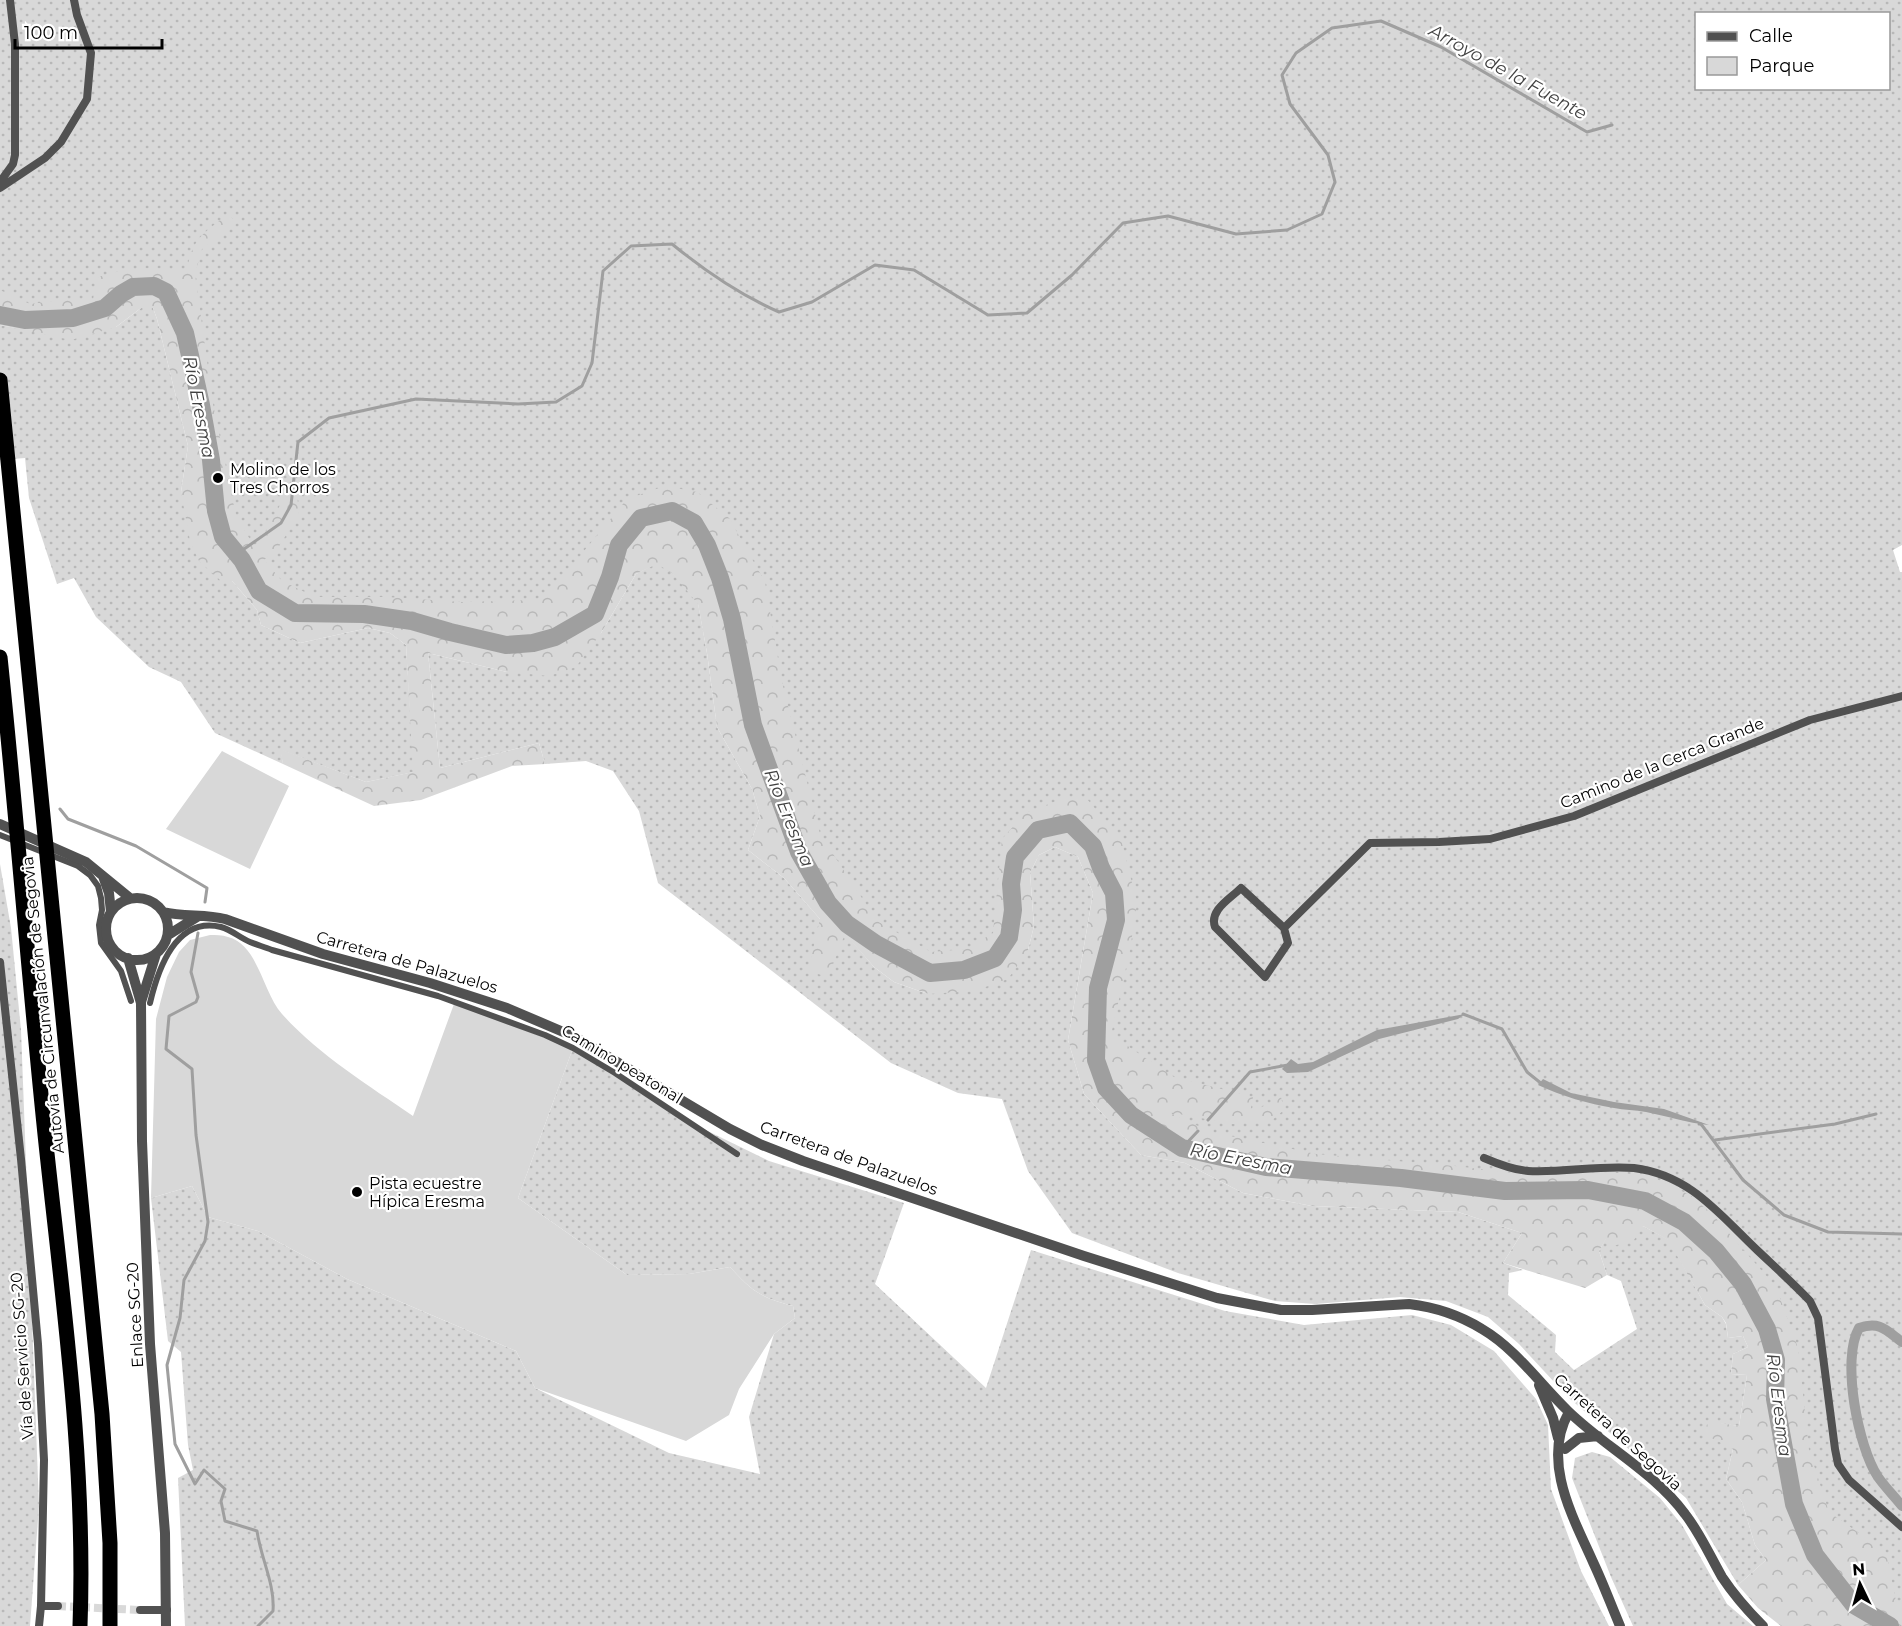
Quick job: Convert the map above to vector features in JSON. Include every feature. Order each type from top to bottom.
[{"type":"highway","name":"Autovía de Circunvalación de Segovia","points":[[0,380],[102,1414],[110,1543],[110,1626]]},
{"type":"highway","name":"Autovía de Circunvalación de Segovia","points":[[0,657],[79,1488],[80,1624]]},
{"type":"street","points":[[0,182],[13,164],[15,155],[15,44],[10,0]]},
{"type":"street","points":[[0,188],[45,158],[61,142],[87,99],[91,52],[77,15],[74,0]]},
{"type":"street","name":"Camino de la Cerca Grande","points":[[1284,928],[1370,843],[1490,839],[1574,816],[1810,720],[1902,696]]},
{"type":"street","points":[[0,824],[86,862],[130,898]]},
{"type":"street","points":[[0,835],[78,866],[90,875],[98,886],[101,898],[102,910],[99,925],[101,943],[141,1002]]},
{"type":"street","points":[[103,876],[109,893],[111,912],[106,928],[108,940],[115,950],[128,958],[140,960],[156,954],[165,944],[168,923],[164,912],[157,904],[148,900],[130,898],[119,903],[111,912]]},
{"type":"street","points":[[1241,888],[1284,928],[1288,943],[1265,977],[1215,927],[1212,921],[1214,913],[1241,888]]},
{"type":"street","name":"Carretera de Palazuelos","points":[[164,912],[225,919],[323,954],[430,982],[507,1008],[580,1040],[730,1129],[762,1145],[803,1161],[1217,1298],[1281,1310],[1390,1304],[1423,1306],[1453,1315],[1482,1329]]},
{"type":"street","points":[[168,935],[198,917]]},
{"type":"street","name":"Camino peatonal","points":[[141,1002],[176,940],[188,932],[203,927],[218,927],[231,931],[248,942],[272,950],[447,999],[545,1035],[573,1048],[615,1073],[737,1154]]},
{"type":"street","name":"Enlace SG-20","points":[[141,1002],[156,954]]},
{"type":"street","name":"Enlace SG-20","points":[[128,958],[141,1002],[142,1141],[150,1344],[165,1533],[166,1626]]},
{"type":"street","name":"Vía de Servicio SG-20","points":[[0,962],[38,1344],[44,1460],[39,1626]]},
{"type":"street","points":[[1484,1158],[1508,1167],[1528,1171],[1598,1167],[1633,1168],[1660,1173],[1703,1197],[1810,1301],[1818,1318],[1834,1449],[1838,1464],[1849,1480],[1902,1527]]},
{"type":"street","name":"Carretera de Segovia","points":[[1482,1329],[1501,1343],[1570,1413],[1654,1481],[1685,1513],[1732,1591],[1763,1626]]},
{"type":"street","points":[[1535,1377],[1553,1418],[1562,1448]]},
{"type":"street","points":[[1570,1413],[1562,1427],[1559,1466],[1565,1499],[1620,1626]]},
{"type":"street","points":[[1562,1448],[1579,1438],[1598,1436]]},
{"type":"street","points":[[41,1606],[58,1606]]},
{"type":"street","points":[[140,1610],[166,1610]]},
{"type":"green space","points":[[0,0],[1902,0],[1902,545],[1893,550],[1900,572],[1902,572],[1902,1626],[1854,1605],[1776,1360],[1684,1222],[1266,1167],[1106,1088],[1101,868],[1038,830],[1013,910],[964,970],[847,924],[672,511],[595,614],[295,613],[242,560],[166,292],[105,308],[0,315]]},
{"type":"green space","points":[[228,214],[237,223],[202,249],[195,274],[213,404],[236,516],[254,546],[263,537],[287,492],[297,494],[299,514],[278,548],[264,560],[282,581],[315,597],[387,597],[462,602],[536,600],[564,578],[627,499],[665,486],[697,492],[729,518],[765,582],[782,682],[820,834],[877,921],[931,952],[967,949],[993,933],[1002,839],[1025,813],[1062,799],[1087,799],[1121,839],[1137,903],[1130,950],[1111,1035],[1174,1077],[1253,1097],[1250,1113],[1281,1097],[1284,1110],[1271,1121],[1233,1124],[1168,1112],[1211,1132],[1316,1154],[1530,1175],[1603,1172],[1648,1175],[1690,1195],[1714,1216],[1776,1287],[1798,1348],[1809,1450],[1829,1512],[1886,1552],[1897,1606],[1902,1609],[1902,1626],[1781,1626],[1758,1608],[1738,1585],[1766,1560],[1755,1545],[1742,1502],[1726,1479],[1733,1449],[1704,1434],[1708,1421],[1739,1426],[1747,1375],[1731,1374],[1733,1354],[1748,1347],[1743,1336],[1728,1338],[1726,1323],[1722,1317],[1705,1305],[1668,1240],[1643,1226],[1634,1240],[1610,1247],[1606,1239],[1599,1251],[1607,1275],[1585,1288],[1503,1263],[1522,1233],[1458,1212],[1312,1206],[1243,1193],[1185,1163],[1141,1155],[1084,1094],[1068,1040],[1093,893],[1078,857],[1055,847],[1039,855],[1030,873],[1034,926],[1028,950],[1008,979],[974,991],[928,994],[894,982],[874,967],[845,934],[828,977],[808,971],[820,919],[784,878],[748,850],[760,816],[752,789],[717,727],[698,604],[672,573],[657,564],[636,574],[601,633],[576,667],[549,676],[507,672],[428,653],[440,768],[539,743],[545,764],[512,766],[421,800],[374,806],[283,764],[280,749],[366,782],[413,772],[406,645],[390,633],[368,628],[300,643],[261,625],[257,610],[232,581],[220,580],[199,561],[190,541],[181,492],[188,446],[153,308],[141,308],[116,327],[71,340],[0,325],[0,290],[30,304],[70,299],[93,300],[96,278],[107,274],[141,269],[187,270],[192,250],[200,237]]},
{"type":"green space","points":[[141,308],[153,308],[157,319],[188,446],[181,492],[232,581],[257,610],[261,625],[300,643],[368,628],[390,633],[406,645],[414,772],[366,782],[281,750],[283,764],[215,733],[181,682],[149,667],[96,617],[74,578],[57,584],[29,498],[25,458],[0,460],[0,325],[16,328],[116,327]]},
{"type":"green space","points":[[657,563],[672,572],[698,603],[717,727],[752,789],[760,816],[748,850],[784,878],[820,919],[845,933],[874,967],[894,982],[928,994],[1028,950],[1034,926],[1030,873],[1039,855],[1055,847],[1078,857],[1093,893],[1068,1040],[1084,1094],[1141,1155],[1185,1163],[1243,1193],[1312,1206],[1458,1212],[1522,1233],[1503,1263],[1523,1270],[1509,1273],[1508,1295],[1556,1335],[1555,1352],[1574,1370],[1637,1329],[1621,1281],[1607,1275],[1599,1251],[1606,1238],[1643,1226],[1669,1240],[1705,1305],[1722,1317],[1726,1324],[1728,1338],[1743,1336],[1748,1347],[1733,1354],[1731,1374],[1747,1375],[1739,1426],[1708,1422],[1733,1449],[1726,1479],[1742,1502],[1755,1545],[1766,1560],[1738,1585],[1686,1498],[1569,1398],[1519,1344],[1488,1317],[1446,1301],[1400,1297],[1315,1304],[1275,1301],[1178,1273],[1072,1233],[1028,1171],[1002,1099],[958,1093],[891,1063],[658,883],[639,811],[613,771],[586,761],[545,764],[539,743],[440,768],[428,653],[507,672],[601,633],[636,574]]},
{"type":"green space","points":[[222,751],[289,786],[250,869],[166,829]]},
{"type":"green space","points":[[0,864],[11,928],[21,1030],[39,1506],[30,1626],[0,1626]]},
{"type":"green space","name":"Pista ecuestre Hípica Eresma","points":[[210,935],[226,936],[238,941],[253,959],[275,1005],[296,1029],[344,1069],[413,1116],[454,1004],[573,1048],[518,1198],[627,1275],[689,1274],[730,1267],[758,1292],[772,1300],[793,1306],[795,1318],[774,1334],[739,1389],[729,1415],[686,1441],[535,1388],[516,1351],[347,1279],[258,1231],[208,1217],[192,1186],[151,1198],[156,1019],[167,977],[179,952],[190,940]]},
{"type":"green space","points":[[573,1048],[677,1116],[769,1161],[904,1203],[875,1284],[986,1388],[1031,1250],[1225,1311],[1304,1325],[1412,1315],[1451,1325],[1494,1351],[1536,1399],[1548,1425],[1551,1489],[1581,1571],[1609,1626],[185,1626],[178,1478],[193,1470],[188,1445],[181,1352],[168,1341],[151,1198],[192,1186],[208,1217],[258,1231],[347,1279],[516,1351],[535,1388],[669,1453],[760,1474],[749,1417],[774,1334],[795,1318],[793,1306],[772,1300],[758,1292],[730,1267],[689,1274],[627,1275],[518,1198]]},
{"type":"green space","points":[[1592,1452],[1610,1457],[1660,1498],[1682,1525],[1727,1604],[1753,1626],[1633,1626],[1572,1478],[1575,1458]]},
{"type":"shaded area","points":[[1465,1014],[1458,1019],[1379,1039],[1308,1072],[1287,1073],[1282,1069],[1291,1059],[1298,1064],[1313,1062],[1377,1030]]},
{"type":"shaded area","points":[[1543,1079],[1571,1093],[1664,1109],[1709,1125],[1585,1102],[1538,1085]]},
{"type":"waterway","name":"Arroyo de la Fuente","points":[[237,554],[281,523],[291,505],[298,442],[329,418],[416,399],[518,404],[556,402],[582,386],[592,363],[603,271],[631,246],[672,244],[723,282],[779,312],[812,302],[875,265],[914,270],[988,315],[1027,313],[1072,275],[1123,223],[1168,216],[1236,234],[1287,230],[1322,214],[1335,182],[1328,155],[1290,104],[1282,75],[1296,53],[1332,28],[1381,21],[1441,47],[1587,132],[1612,125]]},
{"type":"waterway","name":"Río Eresma","points":[[0,315],[25,320],[73,318],[105,308],[133,287],[154,286],[166,292],[185,333],[201,405],[211,460],[216,511],[223,537],[242,560],[259,591],[295,613],[364,614],[412,621],[506,645],[533,643],[555,637],[595,614],[610,577],[619,545],[641,518],[672,511],[694,523],[707,545],[720,578],[732,619],[753,725],[799,852],[828,903],[847,924],[876,944],[930,973],[964,970],[995,958],[1009,937],[1013,910],[1011,884],[1015,857],[1038,830],[1070,823],[1093,846],[1114,893],[1116,920],[1098,988],[1096,1060],[1106,1088],[1131,1115],[1182,1148],[1266,1167],[1401,1178],[1505,1191],[1588,1190],[1645,1201],[1684,1222],[1716,1251],[1743,1284],[1767,1329],[1776,1360],[1775,1399],[1794,1504],[1815,1555],[1854,1605],[1890,1626]]},
{"type":"waterway","points":[[60,809],[68,819],[136,846],[207,888],[205,902]]},
{"type":"waterway","points":[[198,933],[191,972],[198,997],[196,1002],[169,1016],[166,1049],[192,1069],[196,1135],[208,1222],[205,1241],[184,1280],[180,1318],[167,1365],[175,1444],[195,1484],[204,1470],[225,1489],[221,1501],[225,1521],[257,1531],[273,1601],[273,1611],[258,1626]]},
{"type":"waterway","points":[[1463,1014],[1502,1029],[1527,1072],[1542,1084]]},
{"type":"waterway","points":[[1208,1120],[1250,1072],[1288,1065]]},
{"type":"waterway","points":[[1715,1140],[1835,1124],[1876,1114]]},
{"type":"waterway","points":[[1699,1124],[1743,1180],[1784,1215],[1828,1232],[1902,1234]]},
{"type":"waterway","points":[[1182,1148],[1198,1131]]},
{"type":"waterway","points":[[1902,1342],[1878,1326],[1859,1328],[1854,1342],[1852,1360],[1854,1403],[1864,1445],[1878,1477],[1902,1506]]},
{"type":"tunnel","points":[[58,1606],[140,1610]]},
{"type":"place","name":"Molino de los Tres Chorros","points":[[218,478]]},
{"type":"place","name":"Pista ecuestre Hípica Eresma","points":[[357,1192]]}]
